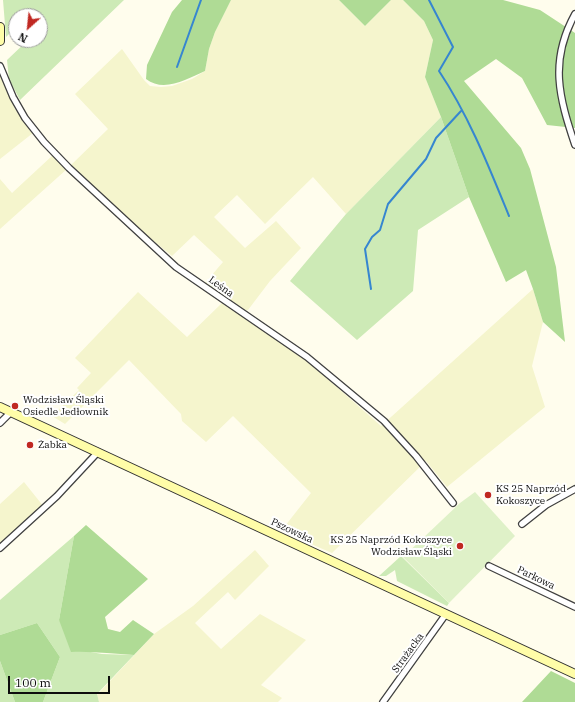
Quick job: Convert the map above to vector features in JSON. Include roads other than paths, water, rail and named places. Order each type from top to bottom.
[{"type":"main road","points":[[0,27],[0,41]]},
{"type":"main road","name":"Pszowska","points":[[0,407],[575,674]]},
{"type":"street","points":[[575,14],[567,29],[562,45],[558,74],[560,94],[575,145]]},
{"type":"street","name":"Leśna","points":[[0,66],[13,98],[25,118],[44,142],[69,168],[176,267],[307,357],[384,421],[416,456],[453,503]]},
{"type":"street","points":[[0,422],[11,412]]},
{"type":"street","points":[[0,548],[57,496],[98,452]]},
{"type":"street","points":[[522,524],[546,505],[575,489]]},
{"type":"street","name":"Parkowa","points":[[489,566],[575,607]]},
{"type":"street","name":"Strażacka","points":[[383,702],[446,614]]},
{"type":"waterway","points":[[177,67],[201,0]]},
{"type":"waterway","points":[[429,0],[453,47],[439,71],[469,124],[486,160],[509,216]]},
{"type":"waterway","points":[[371,289],[365,249],[372,237],[380,230],[388,204],[426,159],[436,138],[461,111]]},
{"type":"place","name":"Wodzisław Śląski Osiedle Jedłownik","points":[[15,406]]},
{"type":"place","name":"Żabka","points":[[30,445]]},
{"type":"place","name":"KS 25 Naprzód Kokoszyce","points":[[488,495]]},
{"type":"place","name":"KS 25 Naprzód Kokoszyce Wodzisław Śląski","points":[[460,546]]}]
